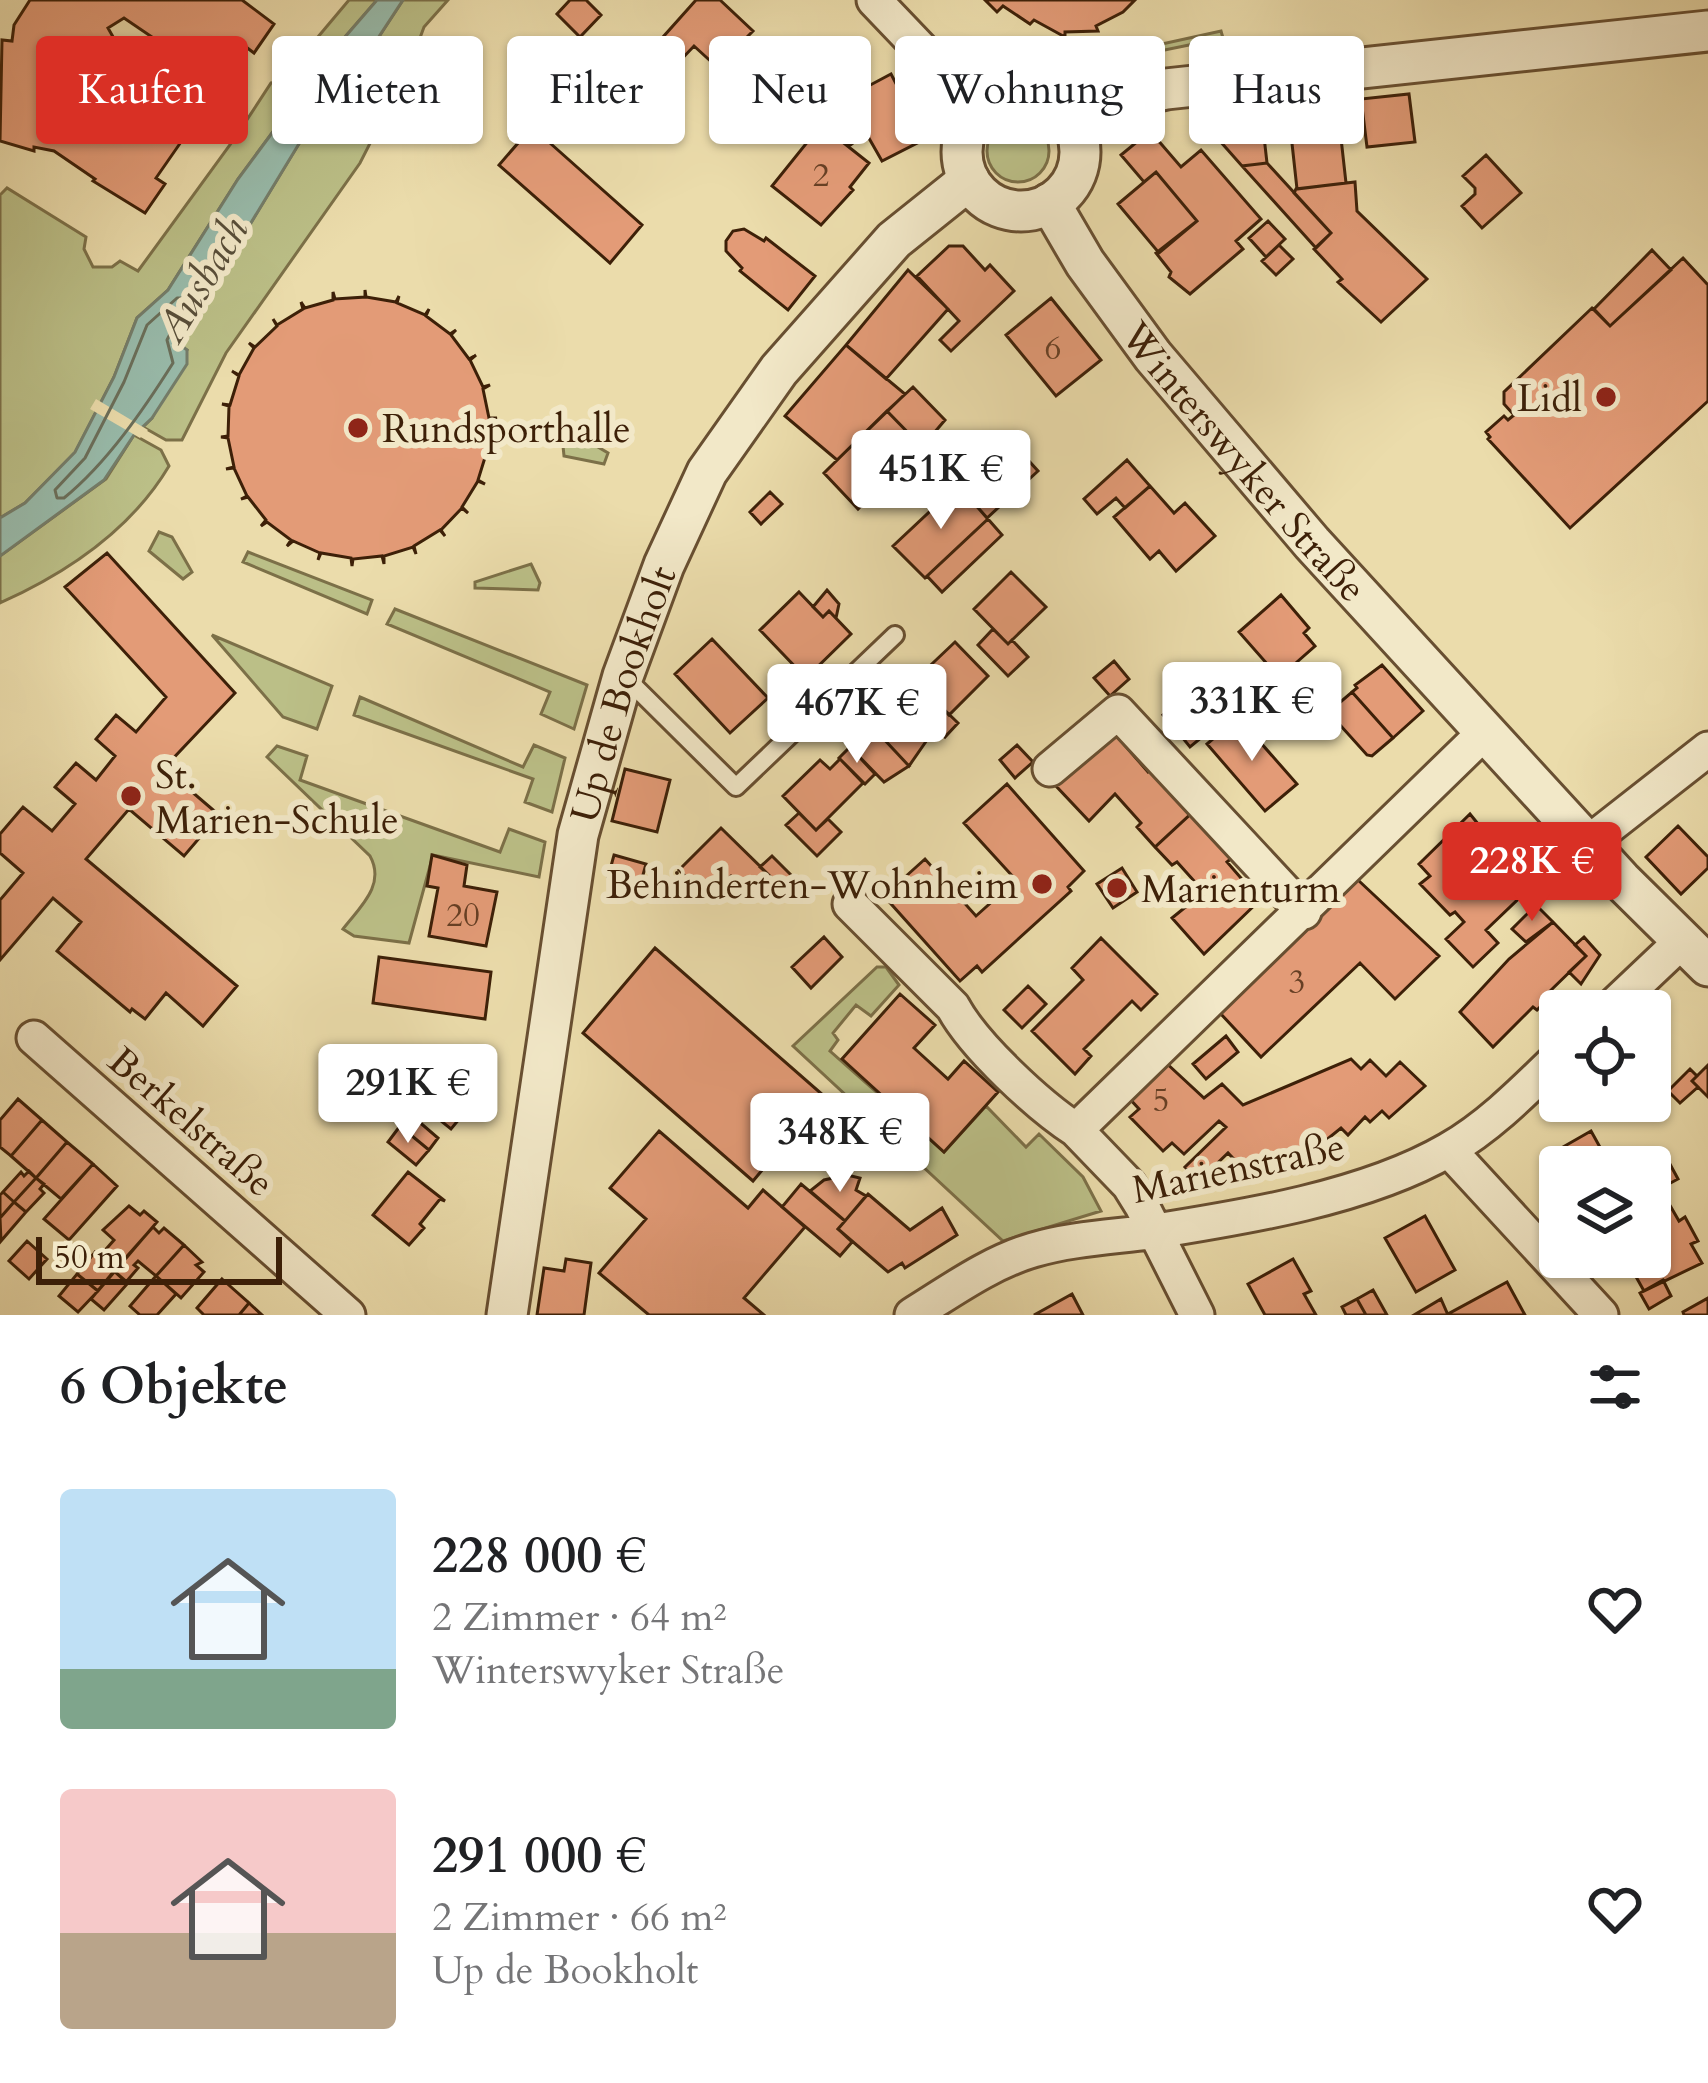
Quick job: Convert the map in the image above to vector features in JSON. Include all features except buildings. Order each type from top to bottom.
[{"type":"street","points":[[874,0],[908,36]]},
{"type":"street","points":[[1165,89],[1708,31]]},
{"type":"street","points":[[963,144],[963,162],[980,195],[996,206],[1032,210],[1065,191],[1076,174],[1078,144]]},
{"type":"street","name":"Up de Bookholt","points":[[507,1315],[578,835],[623,676],[682,523],[707,472],[778,370],[893,240],[969,180]]},
{"type":"street","name":"Winterswyker Straße","points":[[1050,203],[1085,262],[1153,356],[1312,542],[1588,843],[1696,953]]},
{"type":"street","points":[[1050,769],[1118,712],[1304,912]]},
{"type":"street","points":[[1076,1130],[1486,731]]},
{"type":"street","points":[[1588,843],[1708,748]]},
{"type":"street","points":[[850,904],[953,1007],[978,1041],[1129,1185],[1197,1315]]},
{"type":"street","points":[[1640,990],[1696,953]]},
{"type":"street","name":"Berkelstraße","points":[[34,1038],[348,1315]]},
{"type":"street","name":"Marienstraße","points":[[912,1315],[977,1274],[1032,1250],[1281,1209],[1338,1194],[1449,1150],[1539,1075]]},
{"type":"street","points":[[1449,1150],[1600,1315]]},
{"type":"lane","points":[[623,676],[736,788],[896,635]]},
{"type":"green space","points":[[349,0],[377,0],[346,36],[319,36]]},
{"type":"green space","points":[[403,0],[448,0],[421,36],[379,36]]},
{"type":"green space","points":[[1189,38],[1189,45],[1165,50],[1165,43]]},
{"type":"green space","points":[[271,83],[272,133],[168,290],[137,318],[114,377],[75,453],[25,503],[0,518],[0,195],[7,188],[86,237],[84,249],[93,267],[112,267],[120,261],[138,271],[231,144],[248,144],[248,118]]},
{"type":"green space","points":[[299,144],[370,144],[226,353],[182,440],[166,440],[143,427],[187,350],[177,344]]},
{"type":"green space","points":[[989,144],[1047,144],[1040,173],[1018,182],[996,173],[987,151]]},
{"type":"green space","points":[[576,434],[608,453],[604,464],[564,456],[562,436]]},
{"type":"green space","points":[[134,435],[161,450],[169,466],[154,489],[95,547],[0,603],[0,556],[106,479]]},
{"type":"green space","points":[[159,532],[172,537],[192,572],[183,579],[149,551]]},
{"type":"green space","points":[[248,552],[372,600],[367,614],[243,562]]},
{"type":"green space","points":[[531,564],[540,583],[538,590],[475,588],[475,582]]},
{"type":"green space","points":[[395,609],[587,685],[574,729],[541,714],[550,692],[387,624]]},
{"type":"green space","points":[[212,635],[332,686],[317,729],[283,717]]},
{"type":"green space","points":[[360,697],[523,767],[534,745],[565,758],[552,812],[525,802],[533,779],[354,715]]},
{"type":"green space","points":[[277,746],[307,756],[300,780],[500,852],[509,829],[545,842],[539,877],[433,855],[409,943],[354,936],[343,929],[373,886],[370,856],[267,757]]},
{"type":"green space","points":[[877,967],[886,967],[899,985],[871,1016],[856,1005],[833,1033],[838,1040],[830,1051],[944,1152],[986,1106],[1026,1147],[1039,1134],[1083,1177],[1101,1211],[1003,1241],[793,1046]]},
{"type":"water","points":[[377,0],[403,0],[379,36],[346,36]]},
{"type":"water","name":"Ausbach","points":[[272,133],[272,144],[299,144],[178,343],[187,350],[187,364],[152,418],[134,435],[104,480],[0,556],[0,518],[25,503],[75,452],[114,377],[137,318],[168,290]]},
{"type":"pier","points":[[96,399],[148,430],[140,438],[90,409]]},
{"type":"place","name":"Lidl","points":[[1606,397]]},
{"type":"place","name":"Rundsporthalle","points":[[358,428]]},
{"type":"place","name":"St. Marien-Schule","points":[[131,796]]},
{"type":"place","name":"Behinderten-Wohnheim","points":[[1042,884]]},
{"type":"place","name":"Marienturm","points":[[1117,888]]}]
